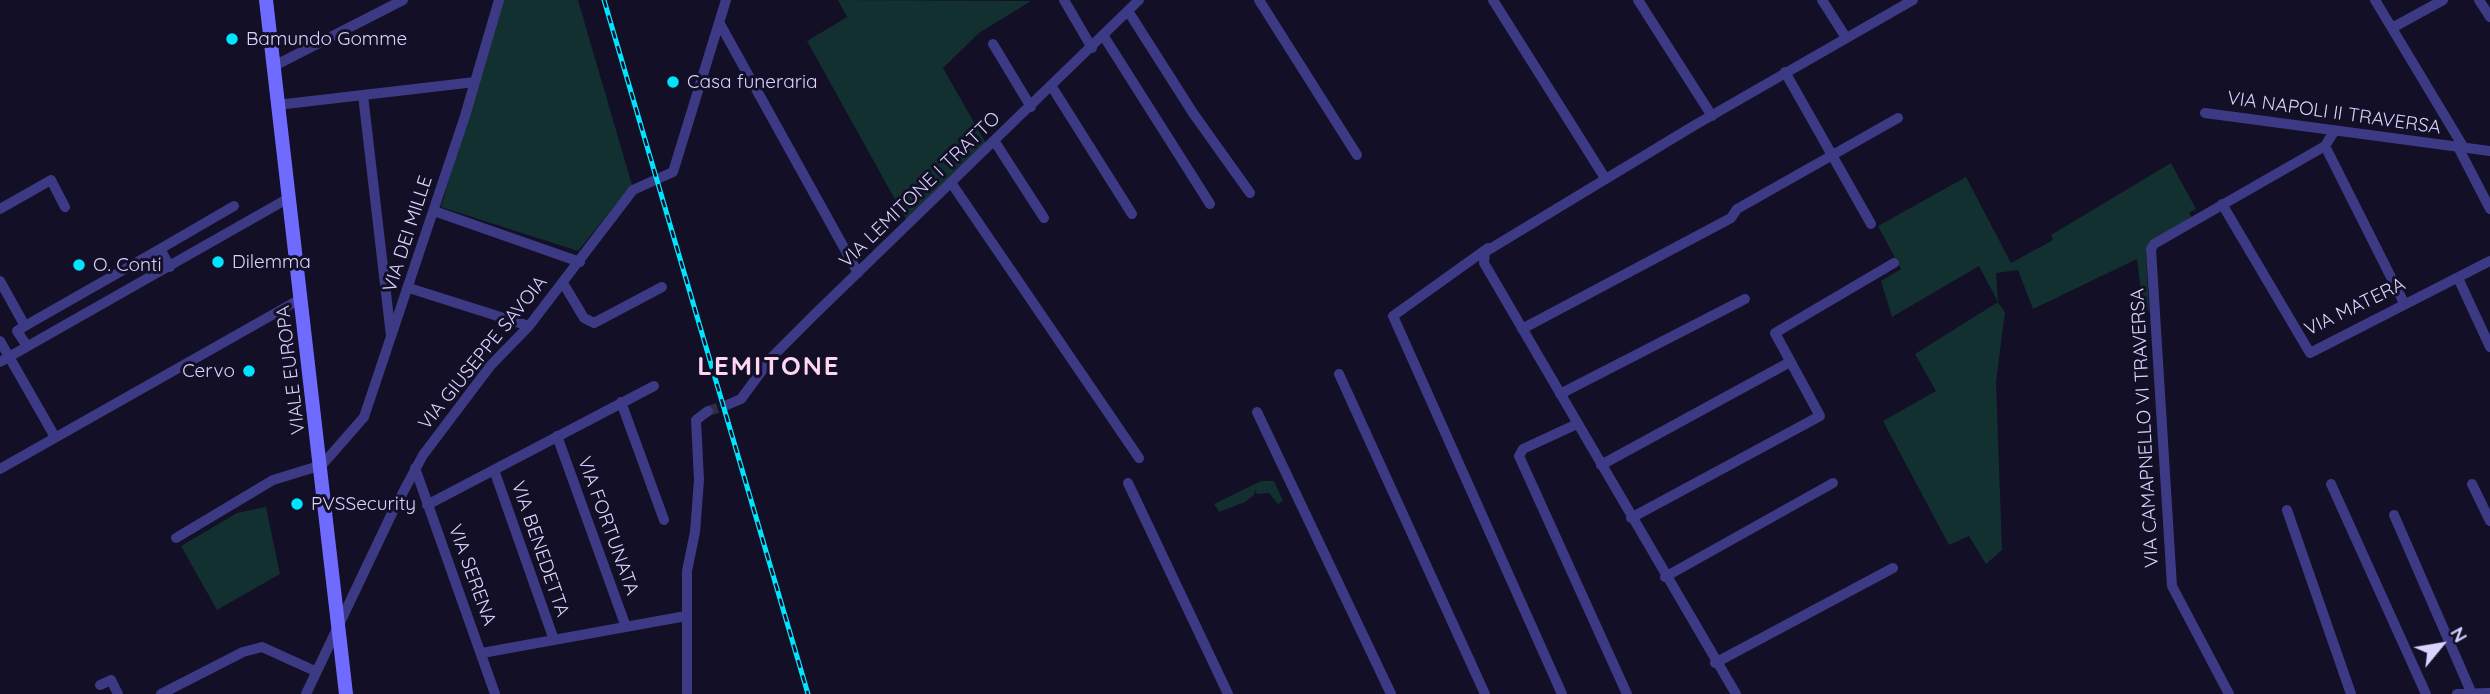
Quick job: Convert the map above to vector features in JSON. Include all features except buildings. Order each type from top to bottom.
[{"type":"main road","name":"VIALE EUROPA","points":[[266,0],[287,199],[322,465],[346,694]]},
{"type":"street","points":[[274,66],[403,0]]},
{"type":"street","name":"VIA DEI MILLE","points":[[322,465],[364,417],[434,211],[499,0]]},
{"type":"street","points":[[726,0],[720,24],[858,273]]},
{"type":"street","points":[[1064,0],[1091,48]]},
{"type":"street","name":"VIA LEMITONE I TRATTO","points":[[727,405],[741,399],[772,357],[1139,0]]},
{"type":"street","points":[[1259,0],[1357,155]]},
{"type":"street","points":[[1493,0],[1605,178]]},
{"type":"street","points":[[1637,0],[1712,116]]},
{"type":"street","points":[[1822,0],[1845,36]]},
{"type":"street","points":[[1562,694],[1392,316],[1497,242],[1845,36],[1913,0]]},
{"type":"street","points":[[2375,0],[2461,147],[2490,209]]},
{"type":"street","points":[[2392,28],[2443,0]]},
{"type":"street","points":[[2479,0],[2490,17]]},
{"type":"street","points":[[1128,11],[1250,193]]},
{"type":"street","name":"VIA GIUSEPPE SAVOIA","points":[[306,694],[415,468],[461,402],[491,365],[529,326],[633,190],[673,172],[720,24]]},
{"type":"street","points":[[1103,35],[1210,204]]},
{"type":"street","points":[[993,44],[1031,107]]},
{"type":"street","points":[[1785,72],[1871,224]]},
{"type":"street","points":[[278,105],[475,82]]},
{"type":"street","points":[[1052,87],[1132,214]]},
{"type":"street","points":[[363,95],[391,340]]},
{"type":"street","name":"VIA NAPOLI II TRAVERSA","points":[[2205,113],[2490,151]]},
{"type":"street","points":[[1522,329],[1731,218],[1737,209],[1898,118]]},
{"type":"street","points":[[2222,204],[2325,146],[2335,130]]},
{"type":"street","points":[[995,142],[1044,218]]},
{"type":"street","points":[[2325,146],[2404,303]]},
{"type":"street","points":[[0,209],[51,180],[65,207]]},
{"type":"street","points":[[952,184],[1139,457]]},
{"type":"street","points":[[4,359],[287,199]]},
{"type":"street","name":"VIA CAMAPNELLO VI TRAVERSA","points":[[2222,204],[2154,244],[2151,249],[2172,586],[2229,694]]},
{"type":"street","name":"VIA MATERA","points":[[2222,204],[2306,351],[2310,352],[2490,261]]},
{"type":"street","points":[[27,346],[18,331],[25,326],[234,206]]},
{"type":"street","points":[[434,211],[580,262]]},
{"type":"street","points":[[1497,242],[1485,252],[1484,263],[1715,663],[1736,694]]},
{"type":"street","points":[[160,249],[170,267]]},
{"type":"street","points":[[1631,518],[1820,416],[1774,333],[1894,263]]},
{"type":"street","points":[[2458,278],[2490,347]]},
{"type":"street","points":[[0,281],[25,326]]},
{"type":"street","points":[[563,283],[584,318],[594,323],[662,287]]},
{"type":"street","points":[[409,288],[529,326]]},
{"type":"street","points":[[0,469],[302,298]]},
{"type":"street","points":[[1560,394],[1745,299]]},
{"type":"street","points":[[0,341],[4,359],[55,437]]},
{"type":"street","points":[[1601,465],[1790,362]]},
{"type":"street","points":[[1339,374],[1485,694]]},
{"type":"street","points":[[428,505],[654,386]]},
{"type":"street","points":[[621,402],[664,520]]},
{"type":"street","points":[[687,694],[687,572],[695,532],[699,480],[696,420],[708,411]]},
{"type":"street","points":[[1258,412],[1391,694]]},
{"type":"street","points":[[1577,424],[1523,449],[1519,456],[1627,694]]},
{"type":"street","name":"VIA FORTUNATA","points":[[557,436],[626,627]]},
{"type":"street","points":[[176,538],[273,480],[322,465]]},
{"type":"street","name":"VIA SERENA","points":[[415,468],[495,694]]},
{"type":"street","name":"VIA BENEDETTA","points":[[494,470],[554,640]]},
{"type":"street","points":[[1128,483],[1228,694]]},
{"type":"street","points":[[1665,577],[1833,483]]},
{"type":"street","points":[[2331,484],[2426,694]]},
{"type":"street","points":[[2472,484],[2490,521]]},
{"type":"street","points":[[2287,510],[2351,694]]},
{"type":"street","points":[[2394,514],[2472,694]]},
{"type":"street","points":[[1715,663],[1893,568]]},
{"type":"street","points":[[482,653],[686,617]]},
{"type":"street","points":[[161,694],[243,652],[262,647],[315,671]]},
{"type":"street","points":[[100,685],[111,680],[118,694]]},
{"type":"street","points":[[2458,694],[2490,693]]},
{"type":"green space","points":[[502,0],[578,0],[632,185],[578,251],[441,207]]},
{"type":"green space","points":[[838,0],[1031,1],[979,33],[943,68],[987,145],[907,221],[807,41],[847,17]]},
{"type":"green space","points":[[2171,163],[2196,209],[2189,213],[2196,225],[2146,252],[2149,313],[2141,292],[2137,259],[2033,309],[2018,270],[1996,273],[1998,302],[1979,266],[1892,317],[1881,281],[1901,269],[1878,226],[1966,177],[2011,263],[2053,240],[2051,235]]},
{"type":"green space","points":[[1998,302],[2005,312],[1996,382],[2002,550],[1986,564],[1969,536],[1949,545],[1883,421],[1936,391],[1915,354]]},
{"type":"green space","points":[[1261,481],[1274,481],[1283,501],[1278,504],[1269,493],[1258,494],[1254,490],[1255,494],[1245,502],[1219,512],[1214,504]]},
{"type":"green space","points":[[266,507],[280,574],[217,610],[181,546],[237,513]]},
{"type":"tunnel","points":[[708,411],[727,405]]},
{"type":"railway","points":[[604,0],[808,694]]},
{"type":"place","name":"Bamundo Gomme","points":[[232,39]]},
{"type":"place","name":"Casa funeraria","points":[[673,82]]},
{"type":"place","name":"Dilemma","points":[[218,262]]},
{"type":"place","name":"O. Conti","points":[[79,265]]},
{"type":"place","name":"Cervo","points":[[249,371]]},
{"type":"place","name":"PVSSecurity","points":[[297,504]]},
{"type":"district","name":"LEMITONE","points":[[769,367]]}]
